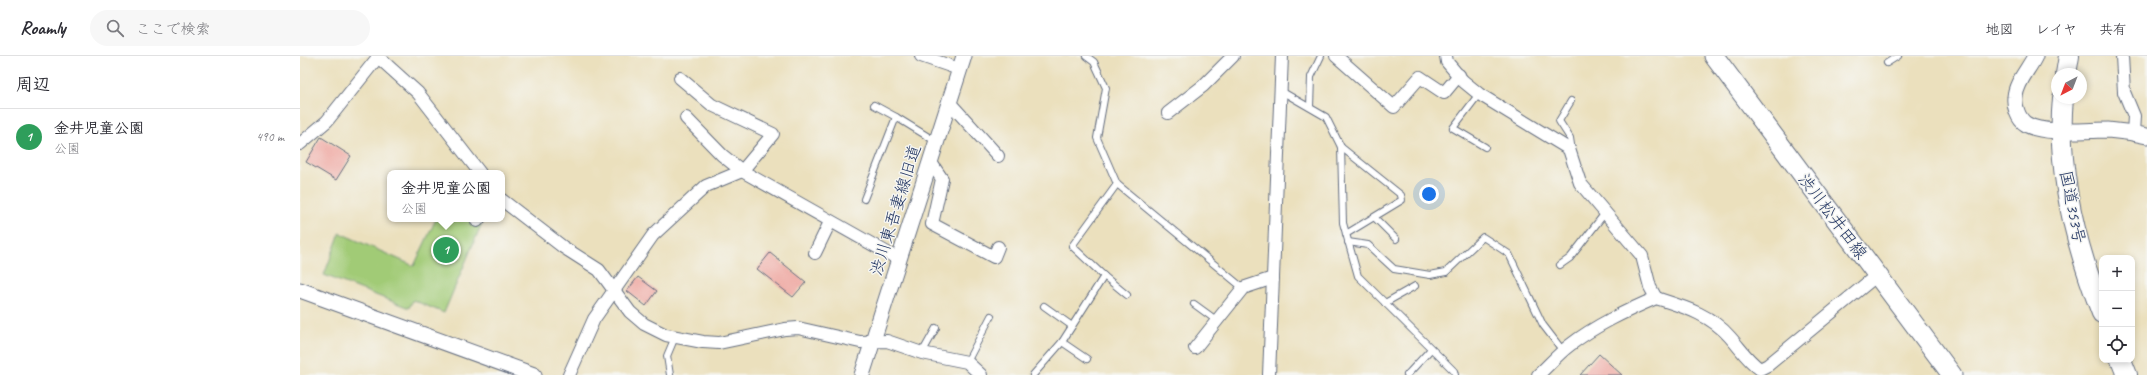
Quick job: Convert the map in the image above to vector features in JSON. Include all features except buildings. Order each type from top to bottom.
[{"type":"highway","points":[[2067,68],[2069,56]]},
{"type":"highway","name":"国道353号","points":[[2063,104],[2062,131],[2064,164],[2074,225],[2099,305]]},
{"type":"highway","points":[[2122,363],[2127,375]]},
{"type":"main road","name":"渋川松井田線","points":[[1714,56],[1952,375]]},
{"type":"street","points":[[921,56],[961,63]]},
{"type":"street","points":[[1168,113],[1203,86],[1234,56]]},
{"type":"street","points":[[1272,373],[1273,278],[1282,56]]},
{"type":"street","points":[[1336,56],[1394,107],[1420,77],[1444,93],[1459,75]]},
{"type":"street","points":[[1446,56],[1447,62],[1479,94],[1569,149],[1580,183],[1642,256],[1650,287],[1656,298],[1708,318],[1730,336],[1750,362],[1760,369],[1768,365],[1877,275]]},
{"type":"street","points":[[2035,56],[2018,86],[2015,104],[2018,114],[2025,123],[2034,127],[2062,131],[2140,134],[2124,92],[2122,56]]},
{"type":"street","points":[[300,144],[327,121],[383,58],[418,93],[478,170]]},
{"type":"street","name":"渋川東吾妻線旧道","points":[[862,375],[900,260],[935,141],[961,63]]},
{"type":"street","points":[[569,375],[594,319],[653,236],[706,186],[742,171],[773,134],[712,104],[680,78]]},
{"type":"street","points":[[949,102],[998,156]]},
{"type":"street","points":[[686,118],[742,171],[830,222],[900,260]]},
{"type":"street","points":[[930,161],[942,179],[932,224],[994,257],[998,247]]},
{"type":"street","points":[[505,202],[563,247],[599,270],[630,312],[654,331],[675,337],[719,343],[798,328],[860,342],[872,343],[887,341],[922,353],[967,362],[981,375]]},
{"type":"street","points":[[815,253],[830,222]]},
{"type":"street","points":[[1195,348],[1243,288],[1273,278]]},
{"type":"street","points":[[300,290],[534,375]]},
{"type":"street","points":[[1538,375],[1563,351],[1584,335],[1610,319],[1656,298]]},
{"type":"lane","points":[[1086,56],[1094,62],[1106,88],[1097,138],[1117,184],[1243,288]]},
{"type":"lane","points":[[1310,107],[1311,76],[1321,56]]},
{"type":"lane","points":[[1887,63],[1898,56]]},
{"type":"lane","points":[[1281,91],[1326,117],[1341,148],[1342,223],[1358,276],[1431,348],[1455,375]]},
{"type":"lane","points":[[1479,94],[1453,128],[1485,147]]},
{"type":"lane","points":[[1571,101],[1559,121],[1570,138],[1574,164]]},
{"type":"lane","points":[[874,105],[935,141]]},
{"type":"lane","points":[[864,199],[896,117]]},
{"type":"lane","points":[[1341,148],[1401,195],[1402,200],[1375,218],[1346,234]]},
{"type":"lane","points":[[1117,184],[1072,246],[1127,295]]},
{"type":"lane","points":[[1560,265],[1570,258],[1605,213]]},
{"type":"lane","points":[[1375,218],[1396,239]]},
{"type":"lane","points":[[1348,242],[1368,245],[1394,269],[1430,275],[1446,272],[1483,237],[1509,254],[1543,325],[1563,351]]},
{"type":"lane","points":[[1033,375],[1062,342],[1104,276]]},
{"type":"lane","points":[[1385,303],[1415,286]]},
{"type":"lane","points":[[1194,304],[1216,320]]},
{"type":"lane","points":[[1044,306],[1072,326]]},
{"type":"lane","points":[[967,362],[991,316]]},
{"type":"lane","points":[[922,353],[936,328]]},
{"type":"lane","points":[[670,375],[667,356],[675,337]]},
{"type":"lane","points":[[1062,342],[1086,359]]},
{"type":"lane","points":[[1407,375],[1431,348]]},
{"type":"green space","points":[[435,222],[482,223],[444,313],[413,300],[409,308],[324,275],[340,233],[414,266]]},
{"type":"place","name":"金井児童公園","points":[[446,250]]}]
